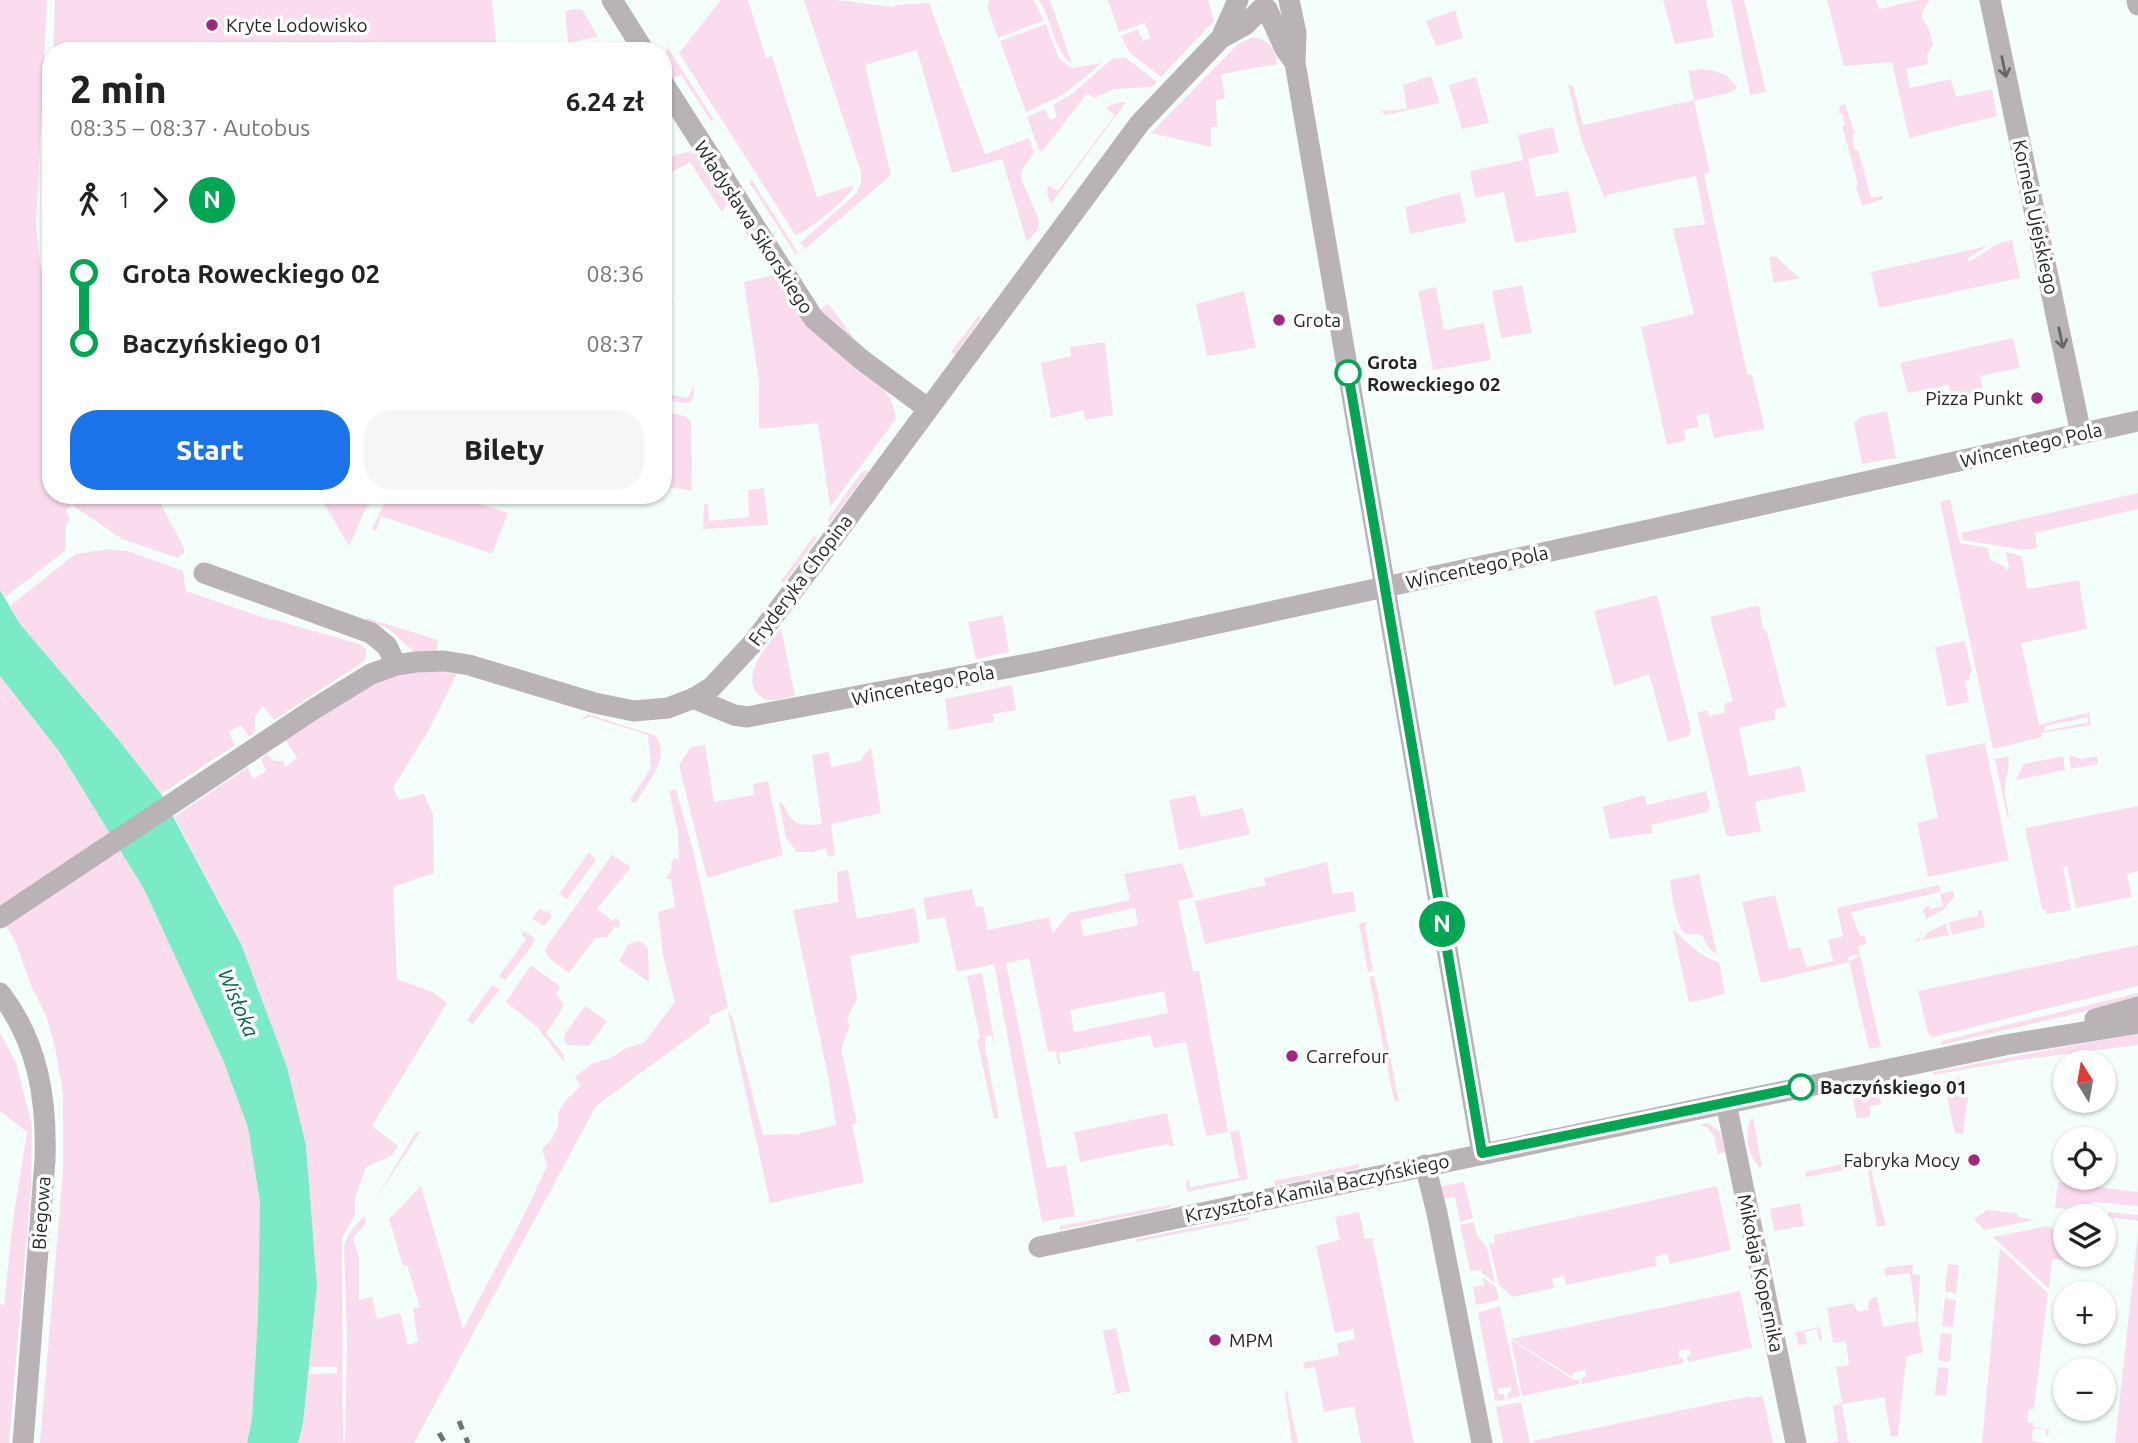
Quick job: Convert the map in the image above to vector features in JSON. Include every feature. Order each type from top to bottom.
[{"type":"street","points":[[612,0],[638,42]]},
{"type":"street","points":[[1221,38],[1238,0]]},
{"type":"street","name":"Kornela Ujejskiego","points":[[1990,0],[2081,435]]},
{"type":"street","points":[[2137,0],[2138,5]]},
{"type":"street","points":[[1221,38],[1245,25],[1270,3],[1285,49],[1295,63],[1482,1153]]},
{"type":"street","name":"Fryderyka Chopina","points":[[0,918],[362,680],[396,665],[415,662],[459,663],[626,710],[655,710],[693,698],[718,682],[752,644],[1144,118],[1221,38]]},
{"type":"street","name":"Władysława Sikorskiego","points":[[672,97],[814,319],[862,360],[927,408]]},
{"type":"street","name":"Wincentego Pola","points":[[693,698],[734,715],[747,717],[1043,662],[2138,421]]},
{"type":"street","points":[[204,573],[371,633],[387,646],[396,665]]},
{"type":"street","name":"Biegowa","points":[[0,993],[13,1010],[32,1051],[44,1104],[45,1160],[23,1443]]},
{"type":"street","name":"Krzysztofa Kamila Baczyńskiego","points":[[2005,1045],[2138,1007]]},
{"type":"street","name":"Krzysztofa Kamila Baczyńskiego","points":[[1039,1247],[2005,1045],[2138,1023]]},
{"type":"street","name":"Mikołaja Kopernika","points":[[1726,1103],[1796,1443]]},
{"type":"street","points":[[1425,1165],[1482,1443]]},
{"type":"shaded area","points":[[0,0],[47,0],[45,42],[42,42],[36,224],[42,270],[42,504],[161,504],[184,548],[184,553],[178,558],[122,539],[72,505],[66,510],[70,520],[66,525],[65,551],[5,597],[0,590]]},
{"type":"shaded area","points":[[55,0],[492,0],[496,42],[53,42]]},
{"type":"shaded area","points":[[721,0],[748,0],[766,58],[772,56],[817,197],[854,185],[837,206],[796,236],[679,53]]},
{"type":"shaded area","points":[[804,0],[836,0],[894,7],[929,3],[985,154],[1029,138],[1034,153],[1022,170],[1021,178],[1039,220],[1038,229],[1027,242],[1002,159],[952,173],[917,50],[865,65],[891,175],[805,249],[800,243],[857,193],[861,172]]},
{"type":"shaded area","points":[[990,0],[1033,0],[1044,20],[998,38],[987,6]]},
{"type":"shaded area","points":[[1039,0],[1050,0],[1072,64],[1061,51]]},
{"type":"shaded area","points":[[1108,0],[1208,0],[1214,21],[1161,77],[1130,53],[1121,36],[1138,29],[1143,41],[1151,38],[1145,23],[1119,32]]},
{"type":"shaded area","points":[[1663,0],[1706,0],[1714,37],[1675,44]]},
{"type":"shaded area","points":[[1731,0],[1744,0],[1766,92],[1750,95]]},
{"type":"shaded area","points":[[1827,0],[1876,0],[1879,9],[1929,0],[1921,15],[1933,44],[1927,55],[1928,64],[1906,69],[1910,88],[1951,79],[1956,97],[1992,89],[1997,116],[1909,138],[1892,62],[1844,66]]},
{"type":"shaded area","points":[[582,9],[598,37],[568,42],[565,12]]},
{"type":"shaded area","points":[[1455,10],[1463,38],[1436,46],[1426,21]]},
{"type":"shaded area","points":[[1046,24],[1059,59],[1072,68],[1102,63],[1064,94],[1026,112],[1000,41]]},
{"type":"shaded area","points":[[1254,37],[1271,46],[1278,64],[1221,74],[1225,98],[1216,100],[1217,127],[1211,127],[1211,147],[1151,133],[1238,44]]},
{"type":"shaded area","points":[[672,54],[714,120],[711,121],[681,75],[672,80]]},
{"type":"shaded area","points":[[1125,57],[1157,82],[1152,87],[1114,89],[1094,98],[1087,93],[1042,152],[1039,150],[1027,117],[1045,109],[1050,120],[1057,117],[1053,105],[1072,94],[1112,59]]},
{"type":"shaded area","points":[[1703,69],[1723,74],[1731,79],[1737,88],[1732,92],[1694,101],[1710,173],[1704,174],[1742,351],[1748,375],[1752,375],[1765,429],[1714,438],[1708,413],[1696,416],[1699,427],[1684,430],[1686,440],[1667,445],[1641,327],[1694,314],[1673,229],[1705,224],[1696,176],[1606,195],[1605,199],[1581,139],[1568,84],[1573,86],[1583,125],[1694,100],[1688,71]]},
{"type":"shaded area","points":[[1431,76],[1440,103],[1385,115],[1381,111],[1407,109],[1403,85]]},
{"type":"shaded area","points":[[1476,77],[1489,123],[1462,129],[1449,85]]},
{"type":"shaded area","points":[[1126,102],[1051,204],[1047,193],[1048,185],[1058,191],[1115,115],[1106,108]]},
{"type":"shaded area","points":[[1845,104],[1855,134],[1852,135],[1855,150],[1858,150],[1871,198],[1883,196],[1883,199],[1862,206],[1842,126],[1845,125],[1842,114],[1839,113],[1840,106]]},
{"type":"shaded area","points":[[1553,127],[1559,152],[1528,159],[1536,197],[1568,191],[1577,232],[1515,243],[1504,192],[1475,198],[1470,171],[1523,160],[1518,135]]},
{"type":"shaded area","points":[[688,152],[697,154],[728,203],[722,212],[690,162],[672,172],[672,157]]},
{"type":"shaded area","points":[[752,180],[798,253],[796,255],[749,182]]},
{"type":"shaded area","points":[[1460,192],[1466,222],[1410,234],[1405,207]]},
{"type":"shaded area","points":[[2012,240],[2020,278],[1879,308],[1871,272],[1988,246],[1968,258],[1969,262],[1997,244]]},
{"type":"shaded area","points":[[1775,256],[1800,278],[1774,283],[1769,257]]},
{"type":"shaded area","points":[[773,275],[810,328],[875,379],[893,404],[896,419],[830,507],[818,423],[759,429],[759,381],[744,282]]},
{"type":"shaded area","points":[[1522,285],[1532,333],[1501,338],[1492,291]]},
{"type":"shaded area","points":[[1436,287],[1444,330],[1484,323],[1491,360],[1433,370],[1418,291]]},
{"type":"shaded area","points":[[1244,291],[1256,348],[1207,356],[1196,304]]},
{"type":"shaded area","points":[[827,304],[830,306],[858,344],[819,311]]},
{"type":"shaded area","points":[[978,316],[981,318],[955,355],[951,352]]},
{"type":"shaded area","points":[[2013,338],[2020,368],[1980,376],[1983,391],[1951,398],[1949,385],[1908,393],[1900,363]]},
{"type":"shaded area","points":[[1105,342],[1113,415],[1085,420],[1084,410],[1051,418],[1041,363],[1071,356],[1070,347]]},
{"type":"shaded area","points":[[694,385],[691,402],[672,401],[672,395],[688,398]]},
{"type":"shaded area","points":[[1887,411],[1896,458],[1862,464],[1854,423],[1860,417]]},
{"type":"shaded area","points":[[672,414],[685,416],[691,421],[692,491],[672,488]]},
{"type":"shaded area","points":[[866,470],[868,472],[830,522],[827,520],[861,473]]},
{"type":"shaded area","points":[[764,488],[768,525],[703,529],[704,504],[708,504],[709,521],[749,517],[748,490]]},
{"type":"shaded area","points":[[2138,493],[2138,509],[2035,533],[2037,548],[2023,550],[1963,540],[1961,533]]},
{"type":"shaded area","points":[[1950,499],[1960,543],[1988,548],[1990,560],[2005,566],[2006,571],[2009,567],[2006,552],[2022,556],[2027,589],[2079,580],[2087,629],[2021,643],[2039,725],[2089,712],[2091,725],[2041,733],[2042,737],[1993,749],[1940,502]],"holes":[[[2088,717],[2088,722],[2045,731],[2045,726]]]},
{"type":"shaded area","points":[[324,504],[371,504],[366,508],[349,546]]},
{"type":"shaded area","points":[[384,504],[480,504],[508,513],[492,554],[381,516],[376,531],[372,529]]},
{"type":"shaded area","points":[[814,536],[817,538],[784,583],[781,581]]},
{"type":"shaded area","points":[[107,549],[128,551],[183,571],[186,591],[271,620],[359,644],[366,649],[366,660],[274,720],[263,706],[255,716],[255,732],[249,737],[241,725],[229,732],[235,745],[161,794],[20,624],[10,606],[76,554]]},
{"type":"shaded area","points":[[1657,595],[1691,730],[1689,736],[1668,742],[1649,674],[1614,686],[1594,611]]},
{"type":"shaded area","points":[[1759,605],[1786,707],[1774,710],[1776,719],[1739,728],[1749,776],[1800,766],[1806,791],[1755,802],[1761,831],[1730,837],[1726,834],[1697,713],[1707,710],[1709,716],[1725,713],[1724,704],[1733,701],[1710,617]]},
{"type":"shaded area","points":[[1003,615],[1009,652],[976,659],[968,622]]},
{"type":"shaded area","points":[[367,618],[438,640],[436,652],[415,653],[389,629],[366,620]]},
{"type":"shaded area","points":[[781,628],[795,696],[768,700],[759,695],[752,679],[758,660]]},
{"type":"shaded area","points":[[1965,641],[1972,673],[1969,674],[1970,680],[1965,681],[1969,702],[1947,706],[1935,647]]},
{"type":"shaded area","points":[[441,669],[442,672],[457,674],[428,731],[393,788],[399,800],[424,794],[433,814],[434,873],[393,887],[397,979],[433,992],[447,1003],[372,1126],[398,1146],[391,1156],[366,1167],[355,1198],[355,1214],[342,1238],[343,1442],[347,1340],[344,1246],[349,1233],[364,1216],[366,1223],[353,1238],[359,1258],[359,1300],[372,1297],[377,1319],[400,1313],[408,1345],[418,1342],[413,1309],[420,1307],[407,1265],[403,1266],[389,1219],[421,1186],[463,1329],[547,1166],[542,1149],[555,1133],[558,1113],[565,1101],[581,1086],[575,1077],[593,1063],[609,1059],[626,1048],[644,1043],[675,1002],[663,956],[658,912],[675,907],[671,879],[666,879],[674,858],[679,860],[678,833],[669,791],[676,789],[693,850],[728,1008],[709,1016],[710,1022],[596,1106],[414,1443],[298,1443],[303,1425],[308,1374],[337,1373],[337,1367],[309,1367],[317,1287],[241,944],[174,817],[248,767],[253,779],[266,771],[261,759],[267,754],[275,761],[283,761],[286,767],[297,758],[285,739],[372,684],[404,673]]},
{"type":"shaded area","points":[[0,676],[61,754],[144,889],[223,1060],[248,1128],[260,1202],[258,1315],[252,1418],[247,1443],[40,1443],[63,1171],[63,1092],[46,1015],[32,988],[15,941],[0,916]]},
{"type":"shaded area","points":[[1012,685],[1016,710],[993,714],[994,722],[949,730],[945,699]]},
{"type":"shaded area","points":[[588,714],[654,735],[659,743],[660,760],[656,770],[635,803],[630,800],[651,768],[648,735],[591,717],[580,720]]},
{"type":"shaded area","points":[[1985,743],[2009,860],[1928,877],[1917,823],[1938,818],[1925,755]]},
{"type":"shaded area","points":[[705,745],[714,802],[754,795],[753,784],[768,781],[783,855],[707,878],[679,765],[691,747]]},
{"type":"shaded area","points":[[871,747],[881,813],[831,824],[835,855],[828,857],[826,848],[797,852],[786,838],[779,802],[794,821],[808,825],[822,824],[812,755],[829,752],[831,767],[861,761]]},
{"type":"shaded area","points":[[2069,755],[2081,759],[2097,756],[2098,764],[2071,769]]},
{"type":"shaded area","points":[[2008,756],[2005,795],[2008,819],[1995,759]]},
{"type":"shaded area","points":[[2063,756],[2065,770],[2016,780],[2024,764]]},
{"type":"shaded area","points":[[1706,791],[1710,806],[1707,812],[1651,825],[1652,833],[1610,839],[1603,807],[1644,795],[1647,805]]},
{"type":"shaded area","points":[[1195,795],[1201,817],[1243,808],[1250,834],[1179,850],[1169,800]]},
{"type":"shaded area","points":[[2138,806],[2138,871],[2127,874],[2132,897],[2076,908],[2067,866],[2063,867],[2071,910],[2046,914],[2045,909],[2042,909],[2025,828]]},
{"type":"shaded area","points":[[589,852],[596,860],[567,899],[559,894]]},
{"type":"shaded area","points":[[612,855],[631,867],[597,909],[613,921],[615,918],[621,922],[607,937],[595,938],[569,973],[549,958],[545,950]]},
{"type":"shaded area","points":[[1327,862],[1333,894],[1353,891],[1356,911],[1205,944],[1195,901],[1266,885],[1264,878]]},
{"type":"shaded area","points":[[1182,863],[1194,897],[1178,901],[1193,971],[1199,971],[1228,1132],[1206,1136],[1186,1042],[1154,1048],[1150,1035],[1059,1053],[1061,1064],[1058,1064],[1056,1051],[1048,1052],[1029,958],[1006,963],[1047,1168],[1066,1165],[1075,1216],[1042,1222],[994,964],[957,972],[945,917],[927,920],[923,898],[972,889],[976,907],[983,906],[988,930],[1049,917],[1053,933],[1069,913],[1130,900],[1124,874]],"holes":[[[1135,908],[1138,925],[1084,936],[1080,920]],[[1164,991],[1168,1013],[1074,1032],[1070,1010]]]},
{"type":"shaded area","points":[[848,870],[857,919],[915,908],[920,942],[850,956],[857,998],[847,1019],[850,1026],[841,1048],[857,1123],[852,1124],[864,1182],[770,1203],[728,1012],[732,1016],[763,1135],[797,1134],[836,1125],[793,910],[838,902],[837,872]]},
{"type":"shaded area","points":[[1699,874],[1717,955],[1708,947],[1702,935],[1685,933],[1675,908],[1670,880]]},
{"type":"shaded area","points":[[1939,885],[1941,892],[1851,912],[1860,936],[1865,936],[1866,944],[1858,946],[1860,954],[1848,957],[1849,962],[1761,983],[1742,902],[1775,895],[1789,949],[1800,947],[1807,967],[1833,961],[1828,940],[1843,936],[1837,908]]},
{"type":"shaded area","points":[[1953,890],[1954,897],[1943,910],[1926,919],[1923,910],[1929,905],[1930,909],[1943,906],[1940,894]]},
{"type":"shaded area","points":[[540,908],[546,912],[548,910],[552,917],[544,926],[532,919]]},
{"type":"shaded area","points":[[1982,910],[1985,927],[1952,935],[1949,922],[1978,916],[1978,911]]},
{"type":"shaded area","points":[[1367,922],[1365,926],[1373,971],[1368,972],[1359,924]]},
{"type":"shaded area","points":[[1946,923],[1949,935],[1914,942],[1921,936],[1919,940],[1922,940],[1927,933]]},
{"type":"shaded area","points":[[1673,930],[1701,954],[1719,962],[1725,994],[1689,1003]]},
{"type":"shaded area","points":[[524,931],[535,939],[505,980],[499,976],[526,939],[521,935]]},
{"type":"shaded area","points":[[636,941],[642,942],[648,949],[649,982],[619,961],[628,945]]},
{"type":"shaded area","points":[[2138,945],[2138,986],[1933,1037],[1928,1033],[1918,991]]},
{"type":"shaded area","points":[[1860,955],[1881,1047],[1869,1049],[1849,962]]},
{"type":"shaded area","points":[[532,966],[560,986],[556,994],[563,1003],[562,1009],[546,1033],[564,1055],[564,1062],[537,1027],[506,1002]]},
{"type":"shaded area","points":[[982,973],[995,1046],[991,1035],[985,1037],[999,1118],[994,1119],[967,976]]},
{"type":"shaded area","points":[[1374,976],[1399,1102],[1394,1100],[1369,977]]},
{"type":"shaded area","points":[[492,985],[500,989],[473,1024],[467,1020]]},
{"type":"shaded area","points":[[2138,993],[2138,999],[1941,1045],[1941,1041]]},
{"type":"shaded area","points":[[585,1006],[607,1021],[589,1046],[567,1045],[565,1034]]},
{"type":"shaded area","points":[[0,1032],[16,1063],[32,1126],[31,1188],[9,1443],[0,1443],[0,1303],[4,1306],[13,1220],[27,1132],[0,1111]]},
{"type":"shaded area","points":[[2138,1033],[2138,1045],[2098,1050],[2053,1050],[2053,1056],[1934,1075],[1933,1072]]},
{"type":"shaded area","points":[[1961,1077],[1959,1095],[1968,1097],[1963,1134],[1955,1133],[1943,1081]]},
{"type":"shaded area","points":[[1877,1094],[1882,1104],[1870,1106],[1870,1117],[1857,1119],[1853,1099]]},
{"type":"shaded area","points":[[1167,1113],[1174,1147],[1167,1144],[1080,1162],[1074,1132]]},
{"type":"shaded area","points":[[1753,1119],[1762,1166],[1759,1167],[1752,1156],[1747,1139],[1748,1126]]},
{"type":"shaded area","points":[[1708,1123],[1720,1132],[1726,1152],[1718,1154],[1714,1136],[1707,1127],[1698,1125]]},
{"type":"shaded area","points":[[1239,1130],[1248,1179],[1187,1192],[1188,1179],[1190,1187],[1239,1178],[1230,1132]]},
{"type":"shaded area","points":[[421,1131],[375,1200],[415,1133]]},
{"type":"shaded area","points":[[1871,1158],[1873,1179],[1886,1225],[1877,1227],[1867,1166],[1806,1177],[1805,1172]]},
{"type":"shaded area","points":[[1359,1164],[1359,1168],[1275,1186],[1274,1181]]},
{"type":"shaded area","points":[[1464,1182],[1473,1218],[1460,1222],[1455,1197],[1441,1199],[1438,1187]]},
{"type":"shaded area","points":[[1717,1186],[1731,1250],[1670,1264],[1667,1254],[1655,1257],[1657,1266],[1566,1285],[1564,1276],[1552,1279],[1554,1288],[1513,1297],[1499,1285],[1489,1244],[1495,1242],[1494,1235]]},
{"type":"shaded area","points":[[2116,1189],[2138,1192],[2138,1206],[2095,1202],[2055,1204],[2057,1190]]},
{"type":"shaded area","points":[[1800,1203],[1804,1226],[1774,1231],[1770,1209]]},
{"type":"shaded area","points":[[1174,1204],[1168,1208],[1060,1230],[1060,1226]]},
{"type":"shaded area","points":[[1987,1210],[2016,1213],[2019,1217],[2034,1220],[1984,1230],[1974,1219]]},
{"type":"shaded area","points":[[1359,1212],[1365,1239],[1372,1238],[1414,1443],[1361,1443],[1354,1406],[1324,1412],[1315,1367],[1305,1369],[1303,1363],[1339,1355],[1337,1343],[1355,1339],[1353,1329],[1335,1333],[1316,1246],[1340,1240],[1335,1217]]},
{"type":"shaded area","points":[[2116,1213],[2138,1215],[2138,1221],[2116,1218]]},
{"type":"shaded area","points":[[1248,1217],[1249,1220],[1136,1242],[1136,1239]]},
{"type":"shaded area","points":[[1474,1222],[1477,1235],[1487,1247],[1495,1283],[1481,1270],[1470,1271],[1460,1225]]},
{"type":"shaded area","points":[[2048,1226],[2053,1229],[2049,1289],[1993,1237]]},
{"type":"shaded area","points":[[2138,1231],[2138,1443],[2115,1443]]},
{"type":"shaded area","points":[[2000,1248],[2048,1293],[2034,1409],[2029,1409],[2027,1422],[2033,1423],[2033,1427],[2049,1429],[2046,1436],[2046,1429],[2033,1429],[2032,1441],[2047,1443],[1982,1443]]},
{"type":"shaded area","points":[[1913,1264],[1912,1274],[1920,1275],[1918,1321],[1923,1352],[1906,1357],[1898,1436],[1891,1437],[1884,1397],[1842,1404],[1848,1441],[1852,1443],[1831,1443],[1838,1441],[1833,1406],[1842,1403],[1836,1367],[1849,1365],[1846,1341],[1833,1343],[1827,1308],[1853,1303],[1858,1312],[1868,1310],[1869,1300],[1877,1296],[1883,1327],[1917,1321],[1910,1273],[1885,1276],[1884,1268]]},
{"type":"shaded area","points":[[1948,1264],[1959,1265],[1956,1293],[1945,1292]]},
{"type":"shaded area","points":[[1483,1278],[1496,1287],[1499,1300],[1476,1305],[1473,1287],[1484,1285]]},
{"type":"shaded area","points":[[1740,1291],[1752,1348],[1688,1362],[1690,1349],[1678,1351],[1679,1358],[1683,1357],[1684,1363],[1582,1384],[1581,1378],[1586,1377],[1585,1370],[1572,1373],[1573,1377],[1511,1339]]},
{"type":"shaded area","points":[[1945,1298],[1956,1300],[1953,1327],[1942,1326]]},
{"type":"shaded area","points":[[1500,1306],[1520,1396],[1508,1399],[1507,1393],[1511,1392],[1511,1387],[1498,1389],[1499,1394],[1504,1394],[1505,1400],[1495,1401],[1478,1313]]},
{"type":"shaded area","points":[[1820,1327],[1820,1342],[1817,1329],[1805,1332],[1807,1344],[1798,1345],[1795,1332]]},
{"type":"shaded area","points":[[1116,1328],[1130,1391],[1110,1395],[1116,1392],[1103,1331]]},
{"type":"shaded area","points":[[1941,1333],[1952,1334],[1950,1362],[1938,1360]]},
{"type":"shaded area","points":[[1511,1340],[1574,1380],[1579,1379],[1580,1384],[1522,1396]]},
{"type":"shaded area","points":[[1938,1367],[1949,1368],[1946,1396],[1935,1395]]},
{"type":"shaded area","points":[[1287,1391],[1298,1443],[1292,1443]]},
{"type":"shaded area","points":[[1750,1396],[1763,1396],[1773,1443],[1533,1441]]},
{"type":"shaded area","points":[[1521,1402],[1530,1443],[1503,1443],[1496,1407]]},
{"type":"water","name":"Wisłoka","points":[[0,590],[20,624],[161,794],[241,944],[287,1067],[306,1146],[317,1287],[303,1424],[298,1443],[247,1443],[252,1418],[258,1315],[260,1202],[248,1128],[223,1060],[144,889],[61,754],[0,676]]},
{"type":"railway","points":[[459,1421],[468,1443]]},
{"type":"railway","points":[[439,1433],[445,1443]]},
{"type":"bus line","name":"N","points":[[1348,373],[1482,1153],[1801,1087]]},
{"type":"place","name":"Kryte Lodowisko","points":[[212,25]]},
{"type":"place","name":"Grota","points":[[1279,320]]},
{"type":"place","name":"Grota Roweckiego 02","points":[[1348,373]]},
{"type":"place","name":"Pizza Punkt","points":[[2037,398]]},
{"type":"place","name":"Carrefour","points":[[1292,1056]]},
{"type":"place","name":"Baczyńskiego 01","points":[[1801,1087]]},
{"type":"place","name":"Fabryka Mocy","points":[[1974,1160]]},
{"type":"place","name":"MPM","points":[[1215,1340]]}]
